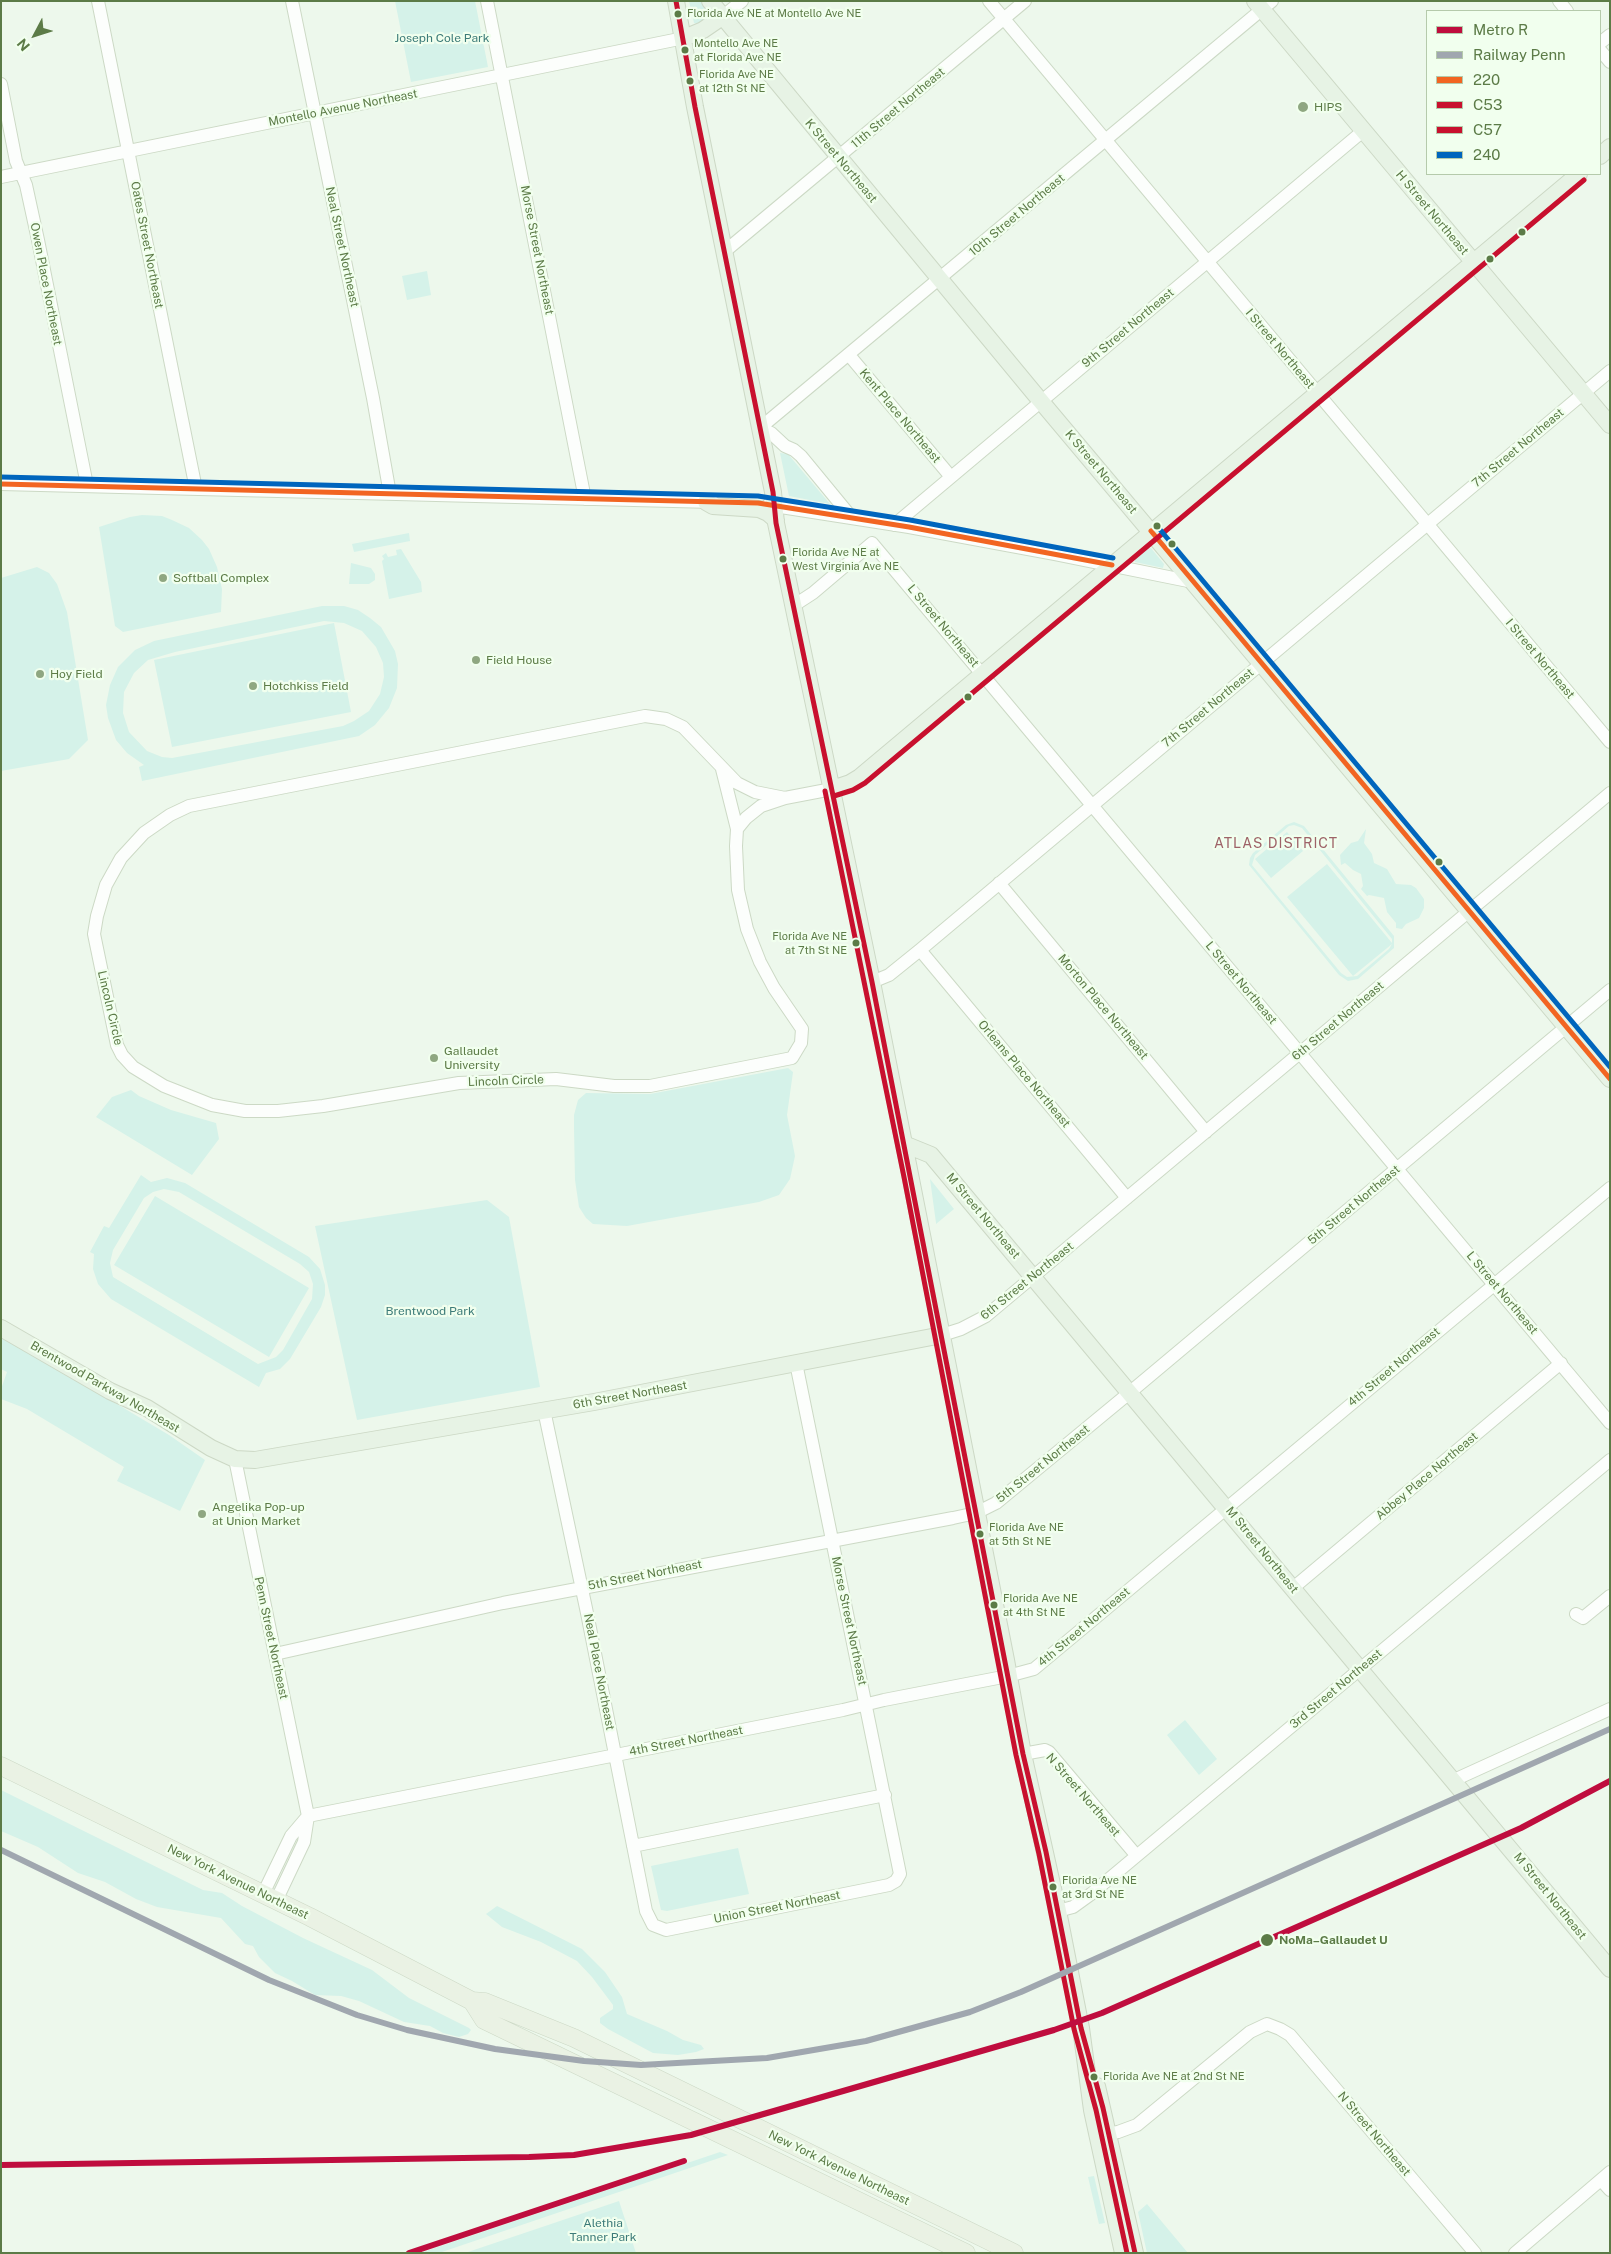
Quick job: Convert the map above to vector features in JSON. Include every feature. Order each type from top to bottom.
[{"type":"highway","name":"New York Avenue Northeast","points":[[1,1766],[269,1897],[472,2001],[486,2002],[574,2038],[1014,2253]]},
{"type":"highway","name":"New York Avenue Northeast","points":[[472,2001],[484,2020],[533,2042],[966,2253]]},
{"type":"main road","points":[[676,1],[793,606],[872,982],[1023,1754],[1058,1911],[1081,2028],[1092,2110],[1103,2134],[1135,2253]]},
{"type":"main road","name":"K Street Northeast","points":[[710,1],[838,158],[1152,532],[1260,664],[1610,1079]]},
{"type":"main road","name":"H Street Northeast","points":[[1263,4],[1363,131],[1610,425]]},
{"type":"main road","points":[[684,38],[703,30],[722,17]]},
{"type":"main road","points":[[832,789],[850,783],[860,777],[1578,175]]},
{"type":"main road","points":[[706,502],[713,506],[759,509],[775,513]]},
{"type":"main road","name":"M Street Northeast","points":[[904,1144],[931,1155],[1610,1968]]},
{"type":"main road","name":"Brentwood Parkway Northeast","points":[[1,1328],[110,1391],[147,1408],[211,1448],[235,1459]]},
{"type":"main road","name":"6th Street Northeast","points":[[235,1459],[255,1460],[544,1410],[772,1369],[942,1335]]},
{"type":"main road","points":[[1103,2134],[1123,2253]]},
{"type":"street","name":"Oates Street Northeast","points":[[98,1],[196,490]]},
{"type":"street","name":"Neal Street Northeast","points":[[292,1],[368,375],[390,494]]},
{"type":"street","name":"Morse Street Northeast","points":[[487,1],[585,499]]},
{"type":"street","points":[[722,17],[742,1]]},
{"type":"street","name":"I Street Northeast","points":[[989,1],[1610,742]]},
{"type":"street","name":"11th Street Northeast","points":[[724,252],[1025,1]]},
{"type":"street","name":"10th Street Northeast","points":[[760,428],[1106,140],[1263,4]]},
{"type":"street","name":"Montello Avenue Northeast","points":[[1,178],[684,38]]},
{"type":"street","points":[[1601,51],[1610,62]]},
{"type":"street","name":"Owen Place Northeast","points":[[1,84],[16,162],[26,184],[36,230],[87,485]]},
{"type":"street","name":"9th Street Northeast","points":[[894,525],[1363,131]]},
{"type":"street","name":"Kent Place Northeast","points":[[849,355],[951,477]]},
{"type":"street","name":"7th Street Northeast","points":[[872,982],[889,975],[920,950],[1610,371]]},
{"type":"street","points":[[760,428],[771,433],[785,446],[801,456],[852,518]]},
{"type":"street","points":[[1,484],[706,502]]},
{"type":"street","points":[[775,513],[852,518],[1112,565],[1193,582]]},
{"type":"street","name":"L Street Northeast","points":[[793,606],[813,593],[872,543],[983,673],[1610,1423]]},
{"type":"street","name":"Lincoln Circle","points":[[722,769],[737,829],[738,890],[747,929],[760,962],[774,988],[802,1029],[800,1043],[792,1058],[650,1086],[614,1086],[556,1079],[459,1083],[323,1106],[278,1111],[245,1111],[212,1105],[164,1086],[133,1067],[122,1055],[116,1042],[94,934],[96,916],[106,885],[121,858],[144,833],[170,815],[190,806],[645,716],[666,719],[683,727],[737,783],[755,792],[785,798]]},
{"type":"street","name":"Lincoln Circle","points":[[737,829],[746,818],[761,806],[785,798],[832,789]]},
{"type":"street","name":"6th Street Northeast","points":[[942,1335],[980,1320],[1033,1277],[1610,793]]},
{"type":"street","name":"Morton Place Northeast","points":[[999,883],[1206,1132]]},
{"type":"street","name":"Orleans Place Northeast","points":[[920,950],[1127,1198]]},
{"type":"street","name":"5th Street Northeast","points":[[275,1654],[582,1588],[976,1513],[996,1503],[1610,990]]},
{"type":"street","name":"4th Street Northeast","points":[[308,1816],[615,1756],[1028,1671],[1040,1664],[1610,1188]]},
{"type":"street","name":"Morse Street Northeast","points":[[796,1363],[900,1869],[898,1879]]},
{"type":"street","name":"Abbey Place Northeast","points":[[1293,1588],[1561,1363]]},
{"type":"street","name":"Neal Place Northeast","points":[[544,1410],[582,1588],[646,1911],[649,1920],[655,1927]]},
{"type":"street","name":"Penn Street Northeast","points":[[235,1459],[308,1816]]},
{"type":"street","name":"3rd Street Northeast","points":[[1058,1911],[1073,1907],[1136,1856],[1610,1460]]},
{"type":"street","points":[[1576,1614],[1584,1618],[1610,1596]]},
{"type":"street","points":[[1454,1780],[1610,1709]]},
{"type":"street","name":"N Street Northeast","points":[[1023,1754],[1045,1750],[1049,1752],[1136,1856]]},
{"type":"street","points":[[633,1846],[885,1795]]},
{"type":"street","points":[[269,1897],[304,1842],[308,1816]]},
{"type":"street","name":"Union Street Northeast","points":[[655,1927],[664,1930],[675,1928],[889,1885],[898,1879]]},
{"type":"street","name":"N Street Northeast","points":[[1103,2134],[1138,2125],[1250,2032],[1266,2024],[1280,2028],[1290,2035],[1475,2253]]},
{"type":"street","points":[[1514,2253],[1605,2176],[1610,2190]]},
{"type":"green space","name":"Joseph Cole Park","points":[[395,1],[475,1],[488,67],[411,82]]},
{"type":"green space","points":[[689,1],[706,1],[714,13],[698,24],[694,23]]},
{"type":"green space","points":[[427,271],[431,295],[407,300],[402,276]]},
{"type":"green space","points":[[780,453],[788,454],[830,504],[789,496]]},
{"type":"green space","name":"Softball Complex","points":[[142,515],[162,516],[172,520],[189,528],[202,540],[209,549],[217,567],[222,589],[221,612],[123,632],[115,626],[99,527]]},
{"type":"green space","points":[[409,533],[410,541],[354,552],[352,544]]},
{"type":"green space","points":[[1148,548],[1151,548],[1164,564],[1163,568],[1135,562],[1135,559]]},
{"type":"green space","points":[[401,549],[421,582],[422,592],[389,599],[382,556],[386,553],[388,557],[397,555],[396,550]]},
{"type":"green space","points":[[351,563],[371,568],[375,574],[375,580],[369,584],[349,584]]},
{"type":"green space","name":"Hoy Field","points":[[37,567],[49,573],[57,584],[67,612],[88,740],[69,759],[1,771],[1,578]]},
{"type":"green space","points":[[322,606],[344,606],[358,610],[381,627],[395,651],[398,664],[397,688],[389,708],[375,725],[359,736],[142,781],[139,767],[144,765],[127,753],[116,740],[108,718],[106,705],[110,685],[118,667],[135,650],[154,641]],"holes":[[[324,621],[344,623],[362,631],[376,647],[383,663],[384,677],[380,694],[369,711],[354,721],[343,726],[172,758],[162,757],[147,751],[129,732],[123,713],[124,692],[134,673],[148,660],[175,652]]]},
{"type":"green space","name":"Hotchkiss Field","points":[[334,623],[351,712],[172,747],[154,660]]},
{"type":"green space","points":[[1294,822],[1304,826],[1394,936],[1394,948],[1358,979],[1348,981],[1339,975],[1249,865],[1253,853],[1286,825]],"holes":[[[1294,825],[1302,828],[1392,939],[1392,943],[1327,864],[1287,897],[1353,976],[1392,944],[1389,949],[1357,976],[1347,977],[1341,973],[1252,865],[1255,855],[1289,826]]]},
{"type":"green space","points":[[1366,829],[1364,843],[1372,854],[1374,863],[1387,869],[1396,884],[1411,885],[1416,888],[1424,899],[1424,908],[1419,918],[1406,924],[1402,929],[1396,928],[1396,923],[1387,912],[1384,898],[1367,896],[1361,889],[1363,886],[1361,874],[1345,863],[1341,865],[1340,855],[1351,843],[1358,841]]},
{"type":"green space","points":[[1287,832],[1303,851],[1271,878],[1255,859]]},
{"type":"green space","points":[[788,1068],[793,1072],[787,1115],[795,1156],[790,1179],[779,1195],[759,1202],[627,1226],[593,1224],[586,1218],[579,1207],[575,1180],[574,1115],[578,1100],[586,1093],[650,1094]]},
{"type":"green space","points":[[131,1090],[139,1096],[171,1110],[216,1123],[219,1139],[192,1175],[96,1117],[112,1097]]},
{"type":"green space","points":[[141,1175],[151,1182],[167,1178],[185,1183],[309,1257],[320,1269],[325,1285],[325,1295],[321,1307],[290,1359],[280,1369],[266,1373],[259,1387],[111,1299],[98,1284],[93,1269],[94,1254],[90,1252],[104,1226],[109,1228]],"holes":[[[164,1189],[179,1192],[300,1264],[309,1272],[313,1284],[312,1299],[283,1350],[276,1357],[258,1364],[113,1277],[110,1263],[113,1250],[144,1198],[153,1192]]]},
{"type":"green space","points":[[930,1179],[954,1209],[936,1224],[936,1223]]},
{"type":"green space","points":[[155,1196],[309,1288],[269,1357],[114,1265]]},
{"type":"green space","name":"Brentwood Park","points":[[487,1200],[509,1217],[540,1387],[357,1420],[315,1226]]},
{"type":"green space","points":[[1,1335],[169,1435],[205,1460],[180,1511],[117,1481],[124,1467],[27,1409],[1,1399],[1,1389],[7,1372],[1,1369]]},
{"type":"green space","points":[[1185,1720],[1217,1759],[1199,1775],[1167,1735]]},
{"type":"green space","points":[[1,1790],[203,1890],[222,1893],[242,1906],[303,1938],[372,1970],[409,1998],[471,2030],[468,2034],[459,2037],[443,2033],[430,2026],[404,2022],[359,2001],[341,1996],[315,1995],[275,1973],[259,1957],[253,1946],[245,1944],[221,1918],[157,1907],[136,1899],[105,1882],[78,1873],[38,1847],[1,1831]]},
{"type":"green space","points":[[738,1848],[749,1894],[667,1911],[661,1910],[651,1866]]},
{"type":"green space","points":[[497,1906],[582,1949],[605,1972],[622,1997],[627,2014],[683,2040],[701,2045],[704,2049],[678,2055],[653,2053],[608,2029],[600,2023],[600,2018],[613,2009],[613,2005],[592,1977],[577,1961],[541,1942],[502,1927],[486,1914]]},
{"type":"green space","points":[[720,2152],[728,2155],[439,2253],[420,2253]]},
{"type":"green space","points":[[1094,2176],[1105,2223],[1099,2224],[1088,2177]]},
{"type":"green space","name":"Alethia Tanner Park","points":[[619,2201],[636,2253],[465,2253],[554,2223]]},
{"type":"green space","points":[[1147,2204],[1188,2253],[1147,2253],[1138,2212]]},
{"type":"metro line","name":"R","points":[[1,2165],[529,2157],[574,2155],[691,2135],[1054,2030],[1102,2013],[1521,1828],[1610,1781]]},
{"type":"metro line","name":"R","points":[[409,2253],[684,2161]]},
{"type":"rail line","name":"Penn","points":[[1,1850],[269,1980],[357,2015],[407,2030],[495,2049],[584,2061],[641,2065],[767,2058],[866,2041],[970,2012],[1021,1992],[1610,1729]]},
{"type":"transit line","name":"C57","points":[[676,1],[695,107],[773,492],[776,523],[872,982],[1023,1754],[1046,1852],[1081,2028],[1103,2108],[1135,2253]]},
{"type":"transit line","name":"C53","points":[[834,796],[853,790],[865,783],[1584,180]]},
{"type":"transit line","name":"240","points":[[1,477],[758,496],[910,520],[1113,558]]},
{"type":"transit line","name":"220","points":[[1,484],[758,503],[909,527],[1112,565]]},
{"type":"transit line","name":"240","points":[[1157,526],[1610,1067]]},
{"type":"transit line","name":"220","points":[[1151,531],[1610,1079]]},
{"type":"transit line","name":"C53","points":[[825,791],[904,1177],[1016,1755],[1039,1854],[1074,2029],[1096,2110],[1127,2253]]},
{"type":"place","name":"Florida Ave NE at Montello Ave NE","points":[[678,14]]},
{"type":"place","name":"Montello Ave NE at Florida Ave NE","points":[[685,50]]},
{"type":"place","name":"Florida Ave NE at 12th St NE","points":[[690,81]]},
{"type":"place","name":"HIPS","points":[[1303,107]]},
{"type":"place","name":"Florida Ave NE at West Virginia Ave NE","points":[[783,559]]},
{"type":"place","name":"Softball Complex","points":[[163,578]]},
{"type":"place","name":"Field House","points":[[476,660]]},
{"type":"place","name":"Hoy Field","points":[[40,674]]},
{"type":"place","name":"Hotchkiss Field","points":[[253,686]]},
{"type":"place","name":"Florida Ave NE at 7th St NE","points":[[856,943]]},
{"type":"place","name":"Gallaudet University","points":[[434,1058]]},
{"type":"place","name":"Angelika Pop-up at Union Market","points":[[202,1514]]},
{"type":"place","name":"Florida Ave NE at 5th St NE","points":[[980,1534]]},
{"type":"place","name":"Florida Ave NE at 4th St NE","points":[[994,1605]]},
{"type":"place","name":"Florida Ave NE at 3rd St NE","points":[[1053,1887]]},
{"type":"place","name":"NoMa–Gallaudet U","points":[[1267,1940]]},
{"type":"place","name":"Florida Ave NE at 2nd St NE","points":[[1094,2077]]},
{"type":"district","name":"ATLAS DISTRICT","points":[[1276,844]]}]
